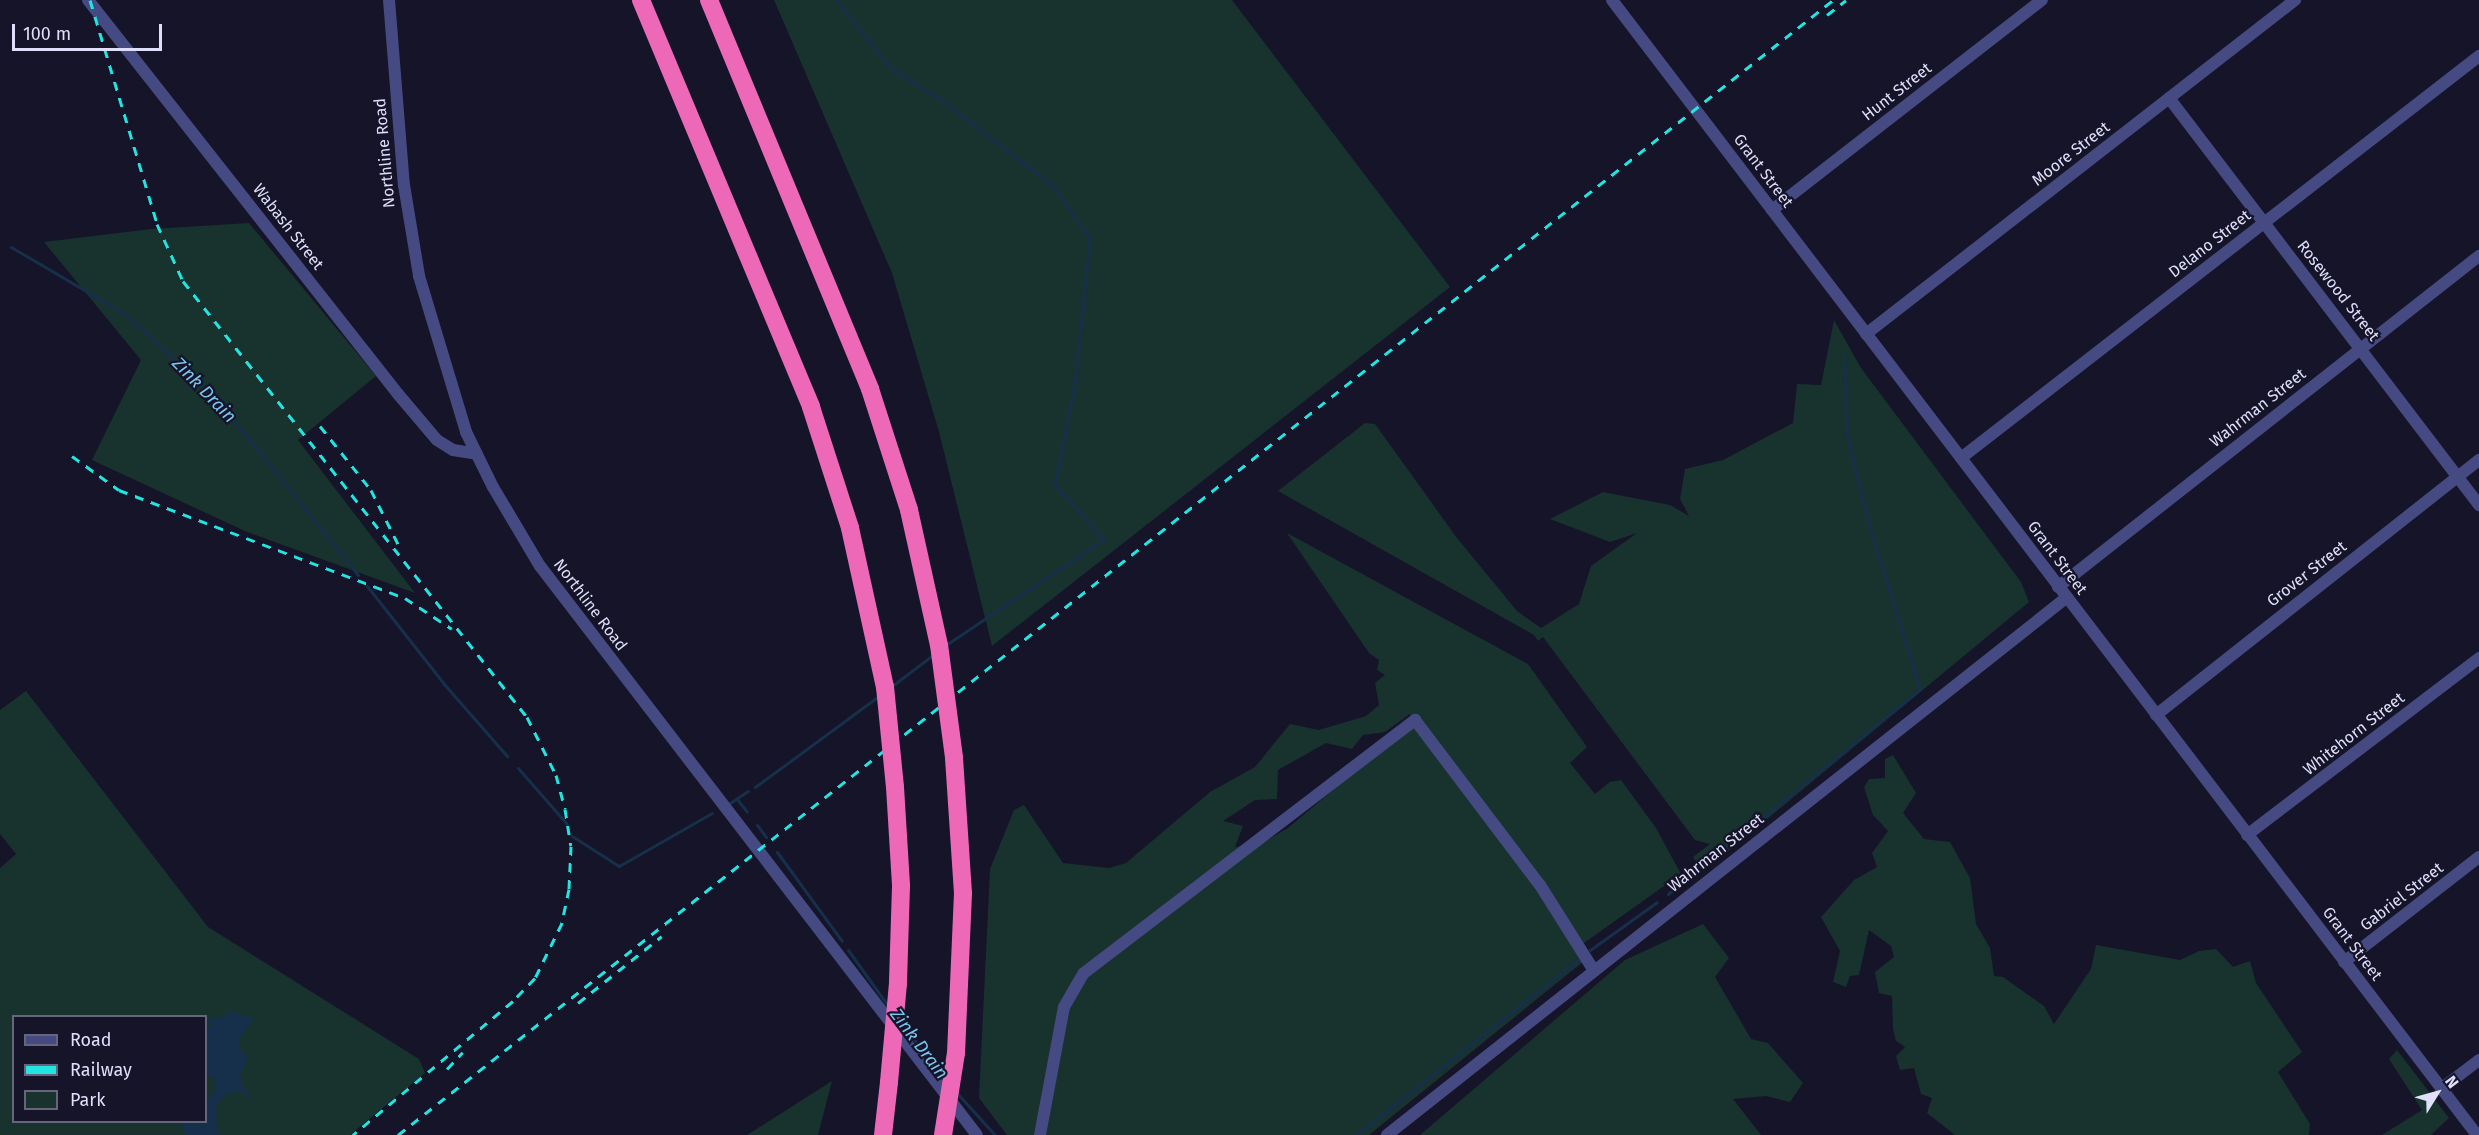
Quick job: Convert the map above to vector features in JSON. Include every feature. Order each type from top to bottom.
[{"type":"highway","points":[[641,0],[811,407],[850,528],[885,687],[901,886],[898,984],[883,1135]]},
{"type":"highway","points":[[708,0],[870,389],[909,510],[939,645],[954,758],[963,893],[956,1053],[944,1135]]},
{"type":"street","name":"Wabash Street","points":[[88,0],[398,394],[437,440],[453,450],[477,454]]},
{"type":"street","name":"Northline Road","points":[[389,0],[404,184],[415,256],[440,354],[477,454],[540,566],[977,1135]]},
{"type":"street","name":"Grant Street","points":[[1612,0],[2477,1135]]},
{"type":"street","name":"Hunt Street","points":[[1772,210],[2043,0]]},
{"type":"street","name":"Moore Street","points":[[1866,334],[2295,0]]},
{"type":"street","name":"Delano Street","points":[[1960,458],[2479,56]]},
{"type":"street","name":"Rosewood Street","points":[[2169,98],[2361,347],[2479,505]]},
{"type":"street","name":"Wahrman Street","points":[[2058,587],[2479,256]]},
{"type":"street","name":"Grover Street","points":[[2156,715],[2479,460]]},
{"type":"street","name":"Wahrman Street","points":[[1387,1135],[1593,969],[2066,598]]},
{"type":"street","name":"Whitehorn Street","points":[[2247,835],[2479,658]]},
{"type":"street","points":[[1040,1135],[1064,1007],[1084,973],[1415,720],[1540,885],[1593,969]]},
{"type":"street","name":"Gabriel Street","points":[[2344,962],[2479,857]]},
{"type":"street","points":[[2441,1089],[2479,1060]]},
{"type":"green space","points":[[774,0],[1232,0],[1450,287],[992,646],[939,432],[892,273]]},
{"type":"green space","points":[[249,223],[376,376],[298,440],[415,593],[247,532],[92,460],[141,360],[44,242],[151,229]]},
{"type":"green space","points":[[1834,320],[1861,368],[2021,582],[2029,602],[1703,872],[1693,857],[1710,844],[1695,840],[1543,637],[1538,641],[1534,635],[1278,491],[1365,423],[1375,424],[1457,538],[1517,611],[1541,628],[1579,604],[1591,566],[1637,533],[1610,542],[1550,519],[1603,492],[1670,505],[1689,516],[1680,499],[1685,469],[1723,460],[1793,423],[1797,384],[1821,385]]},
{"type":"green space","points":[[1287,533],[1528,664],[1587,747],[1570,763],[1595,794],[1610,782],[1621,780],[1656,828],[1681,874],[1577,948],[1584,961],[1369,1135],[1007,1135],[979,1098],[990,869],[1014,810],[1024,805],[1063,863],[1109,868],[1126,863],[1210,792],[1255,767],[1290,724],[1319,730],[1366,716],[1379,705],[1375,683],[1385,675],[1377,670],[1379,660],[1369,653]],"holes":[[[1410,714],[1411,729],[1398,735],[1288,828],[1259,845],[1235,847],[1243,826],[1223,821],[1255,800],[1277,799],[1278,770],[1326,743],[1352,749],[1363,735],[1385,732]]]},
{"type":"green space","points":[[26,691],[208,927],[419,1059],[425,1073],[350,1135],[0,1135],[0,868],[16,854],[0,834],[0,710]]},
{"type":"green space","points":[[1893,755],[1916,793],[1903,813],[1924,839],[1950,842],[1970,878],[1976,924],[1990,948],[1994,976],[2003,977],[2044,1006],[2054,1024],[2091,969],[2096,945],[2180,960],[2199,951],[2216,949],[2233,967],[2250,961],[2256,983],[2302,1052],[2278,1072],[2310,1124],[2309,1135],[1955,1135],[1927,1113],[1932,1098],[1921,1094],[1914,1068],[1900,1070],[1896,1056],[1905,1047],[1896,1041],[1893,1029],[1892,996],[1879,993],[1875,972],[1894,957],[1891,946],[1869,930],[1859,975],[1850,976],[1846,987],[1833,982],[1840,951],[1821,917],[1854,880],[1877,867],[1872,853],[1888,831],[1873,815],[1864,787],[1869,779],[1885,778],[1885,759]]},
{"type":"green space","points":[[1703,924],[1729,958],[1715,977],[1751,1039],[1768,1043],[1803,1083],[1790,1102],[1766,1096],[1733,1099],[1761,1135],[1420,1135],[1625,960]]},
{"type":"green space","points":[[2397,1050],[2449,1118],[2431,1135],[2382,1135],[2422,1110],[2389,1059]]},
{"type":"green space","points":[[832,1081],[818,1135],[747,1135]]},
{"type":"water","points":[[229,1011],[254,1019],[241,1036],[239,1046],[248,1059],[240,1073],[242,1085],[253,1098],[241,1092],[226,1093],[216,1107],[219,1135],[185,1135],[180,1123],[207,1123],[207,1101],[217,1088],[212,1077],[207,1074],[207,1029],[212,1027],[207,1019],[224,1018]]},
{"type":"waterway","points":[[836,0],[890,67],[944,102],[1052,185],[1090,238],[1075,381],[1055,485],[1104,539],[947,644]]},
{"type":"waterway","name":"Zink Drain","points":[[11,247],[125,314],[216,398],[358,575]]},
{"type":"waterway","points":[[1668,894],[1920,689],[1868,521],[1847,436],[1844,353]]},
{"type":"waterway","name":"Zink Drain","points":[[367,586],[444,684],[507,756]]},
{"type":"waterway","points":[[892,686],[934,654]]},
{"type":"waterway","points":[[755,787],[879,696]]},
{"type":"waterway","name":"Zink Drain","points":[[518,768],[567,824]]},
{"type":"waterway","name":"Zink Drain","points":[[727,805],[748,791]]},
{"type":"waterway","name":"Zink Drain","points":[[737,799],[747,812]]},
{"type":"waterway","name":"Zink Drain","points":[[572,836],[619,866],[712,813]]},
{"type":"waterway","name":"Zink Drain","points":[[757,825],[766,837]]},
{"type":"waterway","name":"Zink Drain","points":[[777,852],[842,941]]},
{"type":"waterway","points":[[1590,950],[1657,902]]},
{"type":"waterway","name":"Zink Drain","points":[[848,950],[889,1007]]},
{"type":"waterway","points":[[1356,1135],[1581,957]]},
{"type":"waterway","name":"Zink Drain","points":[[902,1024],[944,1078]]},
{"type":"waterway","name":"Zink Drain","points":[[956,1092],[995,1135]]},
{"type":"railway","points":[[90,0],[157,224],[183,281],[527,717],[556,775],[565,809],[571,846],[569,889],[562,923],[535,978],[513,1001],[353,1135]]},
{"type":"railway","points":[[398,1135],[1833,0]]},
{"type":"railway","points":[[1827,15],[1846,0]]},
{"type":"railway","points":[[320,426],[371,490],[401,550]]},
{"type":"railway","points":[[72,456],[119,490],[405,598],[452,629]]},
{"type":"railway","points":[[578,1003],[662,936]]},
{"type":"railway","points":[[447,1069],[463,1052]]}]
